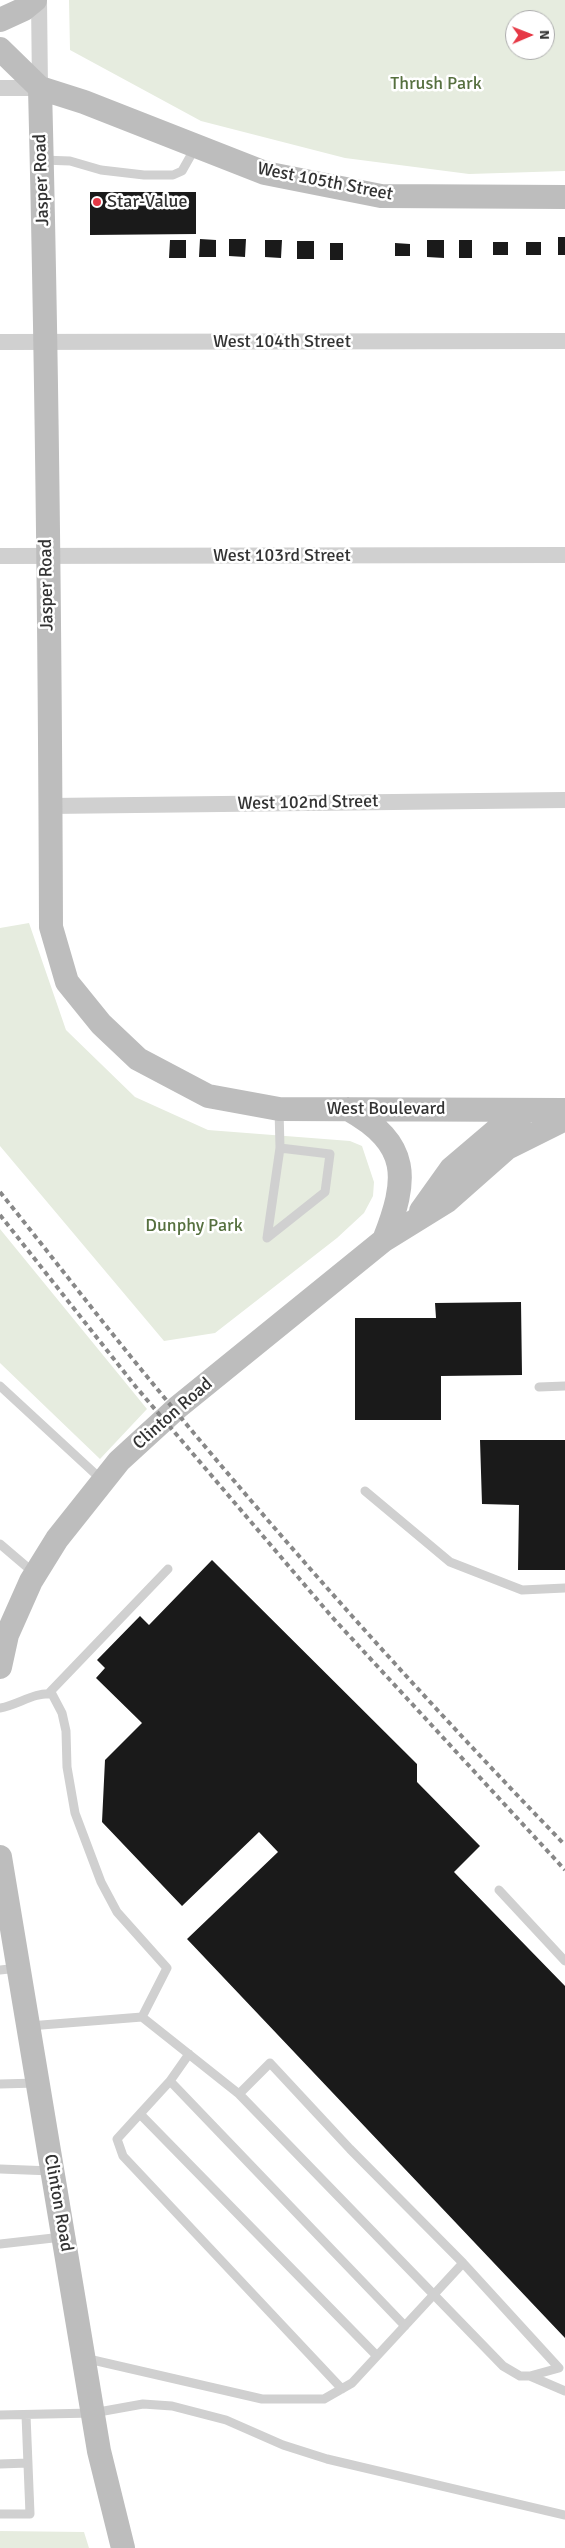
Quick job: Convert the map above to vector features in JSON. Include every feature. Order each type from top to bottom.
[{"type":"street","points":[[0,20],[24,9],[37,0]]},
{"type":"street","name":"Jasper Road","points":[[37,0],[46,342],[46,556],[51,927],[67,982],[101,1024],[138,1059],[208,1096]]},
{"type":"street","points":[[0,49],[40,88]]},
{"type":"street","points":[[0,88],[40,88]]},
{"type":"street","name":"West 105th Street","points":[[40,88],[266,173],[381,196],[565,198]]},
{"type":"street","name":"West 104th Street","points":[[0,342],[565,341]]},
{"type":"street","name":"West 103rd Street","points":[[0,556],[565,555]]},
{"type":"street","name":"West 102nd Street","points":[[50,806],[565,800]]},
{"type":"street","name":"West Boulevard","points":[[208,1096],[279,1108],[565,1110]]},
{"type":"street","points":[[346,1108],[372,1122],[386,1136],[398,1164],[401,1189],[384,1240]]},
{"type":"street","name":"Clinton Road","points":[[502,1139],[528,1110]]},
{"type":"street","name":"Clinton Road","points":[[0,1667],[7,1635],[36,1574],[57,1539],[119,1461],[172,1413],[384,1240],[415,1219],[451,1169],[502,1139],[565,1119]]},
{"type":"street","name":"Clinton Road","points":[[0,1857],[9,1969],[28,2026],[99,2451],[123,2548]]},
{"type":"lane","points":[[42,160],[70,160],[101,170],[144,175],[173,175],[182,171],[196,146]]},
{"type":"lane","points":[[279,1108],[280,1148],[267,1238],[325,1192],[330,1154],[280,1148]]},
{"type":"lane","points":[[0,1386],[103,1481]]},
{"type":"lane","points":[[539,1387],[565,1386]]},
{"type":"lane","points":[[365,1492],[450,1562],[522,1590],[565,1588]]},
{"type":"lane","points":[[0,1544],[36,1574]]},
{"type":"lane","points":[[48,1694],[168,1569]]},
{"type":"lane","points":[[0,1708],[26,1701],[41,1693],[52,1694],[57,1701],[62,1712],[66,1731],[67,1767],[75,1814],[101,1882],[117,1912],[168,1968],[142,2017]]},
{"type":"lane","points":[[499,1890],[565,1961]]},
{"type":"lane","points":[[28,2026],[142,2017],[239,2094],[502,2366],[520,2376],[530,2376],[559,2368],[463,2263],[350,2149],[270,2063],[239,2094]]},
{"type":"lane","points":[[189,2054],[170,2081],[118,2139],[123,2156],[342,2389]]},
{"type":"lane","points":[[170,2081],[404,2326]]},
{"type":"lane","points":[[0,2084],[38,2083]]},
{"type":"lane","points":[[140,2114],[377,2356]]},
{"type":"lane","points":[[0,2169],[52,2171]]},
{"type":"lane","points":[[0,2244],[64,2236]]},
{"type":"lane","points":[[84,2358],[262,2399],[324,2400],[352,2383],[463,2263]]},
{"type":"lane","points":[[530,2376],[565,2391]]},
{"type":"lane","points":[[0,2415],[93,2413],[143,2404],[172,2406],[226,2420],[283,2444],[327,2459],[565,2515]]},
{"type":"lane","points":[[0,2514],[30,2514],[26,2415]]},
{"type":"lane","points":[[0,2464],[28,2463]]},
{"type":"green space","name":"Thrush Park","points":[[69,0],[565,0],[565,171],[469,174],[345,158],[201,121],[70,50]]},
{"type":"green space","name":"Dunphy Park","points":[[29,923],[66,1030],[135,1097],[208,1130],[350,1141],[362,1146],[374,1182],[373,1196],[364,1213],[337,1238],[215,1333],[164,1341],[0,1146],[0,928]]},
{"type":"green space","points":[[0,1229],[147,1409],[100,1459],[0,1363]]},
{"type":"green space","points":[[0,2531],[84,2532],[89,2548],[0,2548]]},
{"type":"building","points":[[90,192],[196,192],[196,234],[90,235]]},
{"type":"building","points":[[558,237],[565,237],[565,255],[558,255]]},
{"type":"building","points":[[200,239],[216,240],[216,257],[199,257]]},
{"type":"building","points":[[229,239],[246,239],[245,257],[229,256]]},
{"type":"building","points":[[170,240],[186,240],[186,258],[169,258]]},
{"type":"building","points":[[265,240],[282,240],[281,258],[265,257]]},
{"type":"building","points":[[427,240],[444,240],[444,258],[427,257]]},
{"type":"building","points":[[459,240],[472,240],[472,258],[459,258]]},
{"type":"building","points":[[297,241],[314,241],[314,259],[297,259]]},
{"type":"building","points":[[493,242],[508,242],[508,255],[493,255]]},
{"type":"building","points":[[526,242],[541,242],[541,255],[526,255]]},
{"type":"building","points":[[330,243],[343,243],[343,260],[330,260]]},
{"type":"building","points":[[395,243],[410,244],[410,256],[395,256]]},
{"type":"building","points":[[521,1302],[522,1375],[441,1376],[441,1420],[355,1420],[355,1318],[436,1318],[435,1303]]},
{"type":"building","points":[[480,1440],[565,1440],[565,1570],[518,1570],[519,1505],[482,1504]]},
{"type":"building","points":[[212,1560],[417,1764],[417,1782],[480,1846],[454,1872],[565,1986],[565,2338],[187,1939],[278,1852],[259,1832],[182,1906],[102,1822],[105,1760],[142,1723],[96,1678],[105,1668],[97,1660],[140,1616],[149,1625]]},
{"type":"railway","points":[[0,1192],[130,1356],[300,1558],[457,1732],[565,1845]]},
{"type":"railway","points":[[0,1215],[136,1387],[332,1617],[565,1870]]},
{"type":"place","name":"Star-Value","points":[[97,202]]}]
